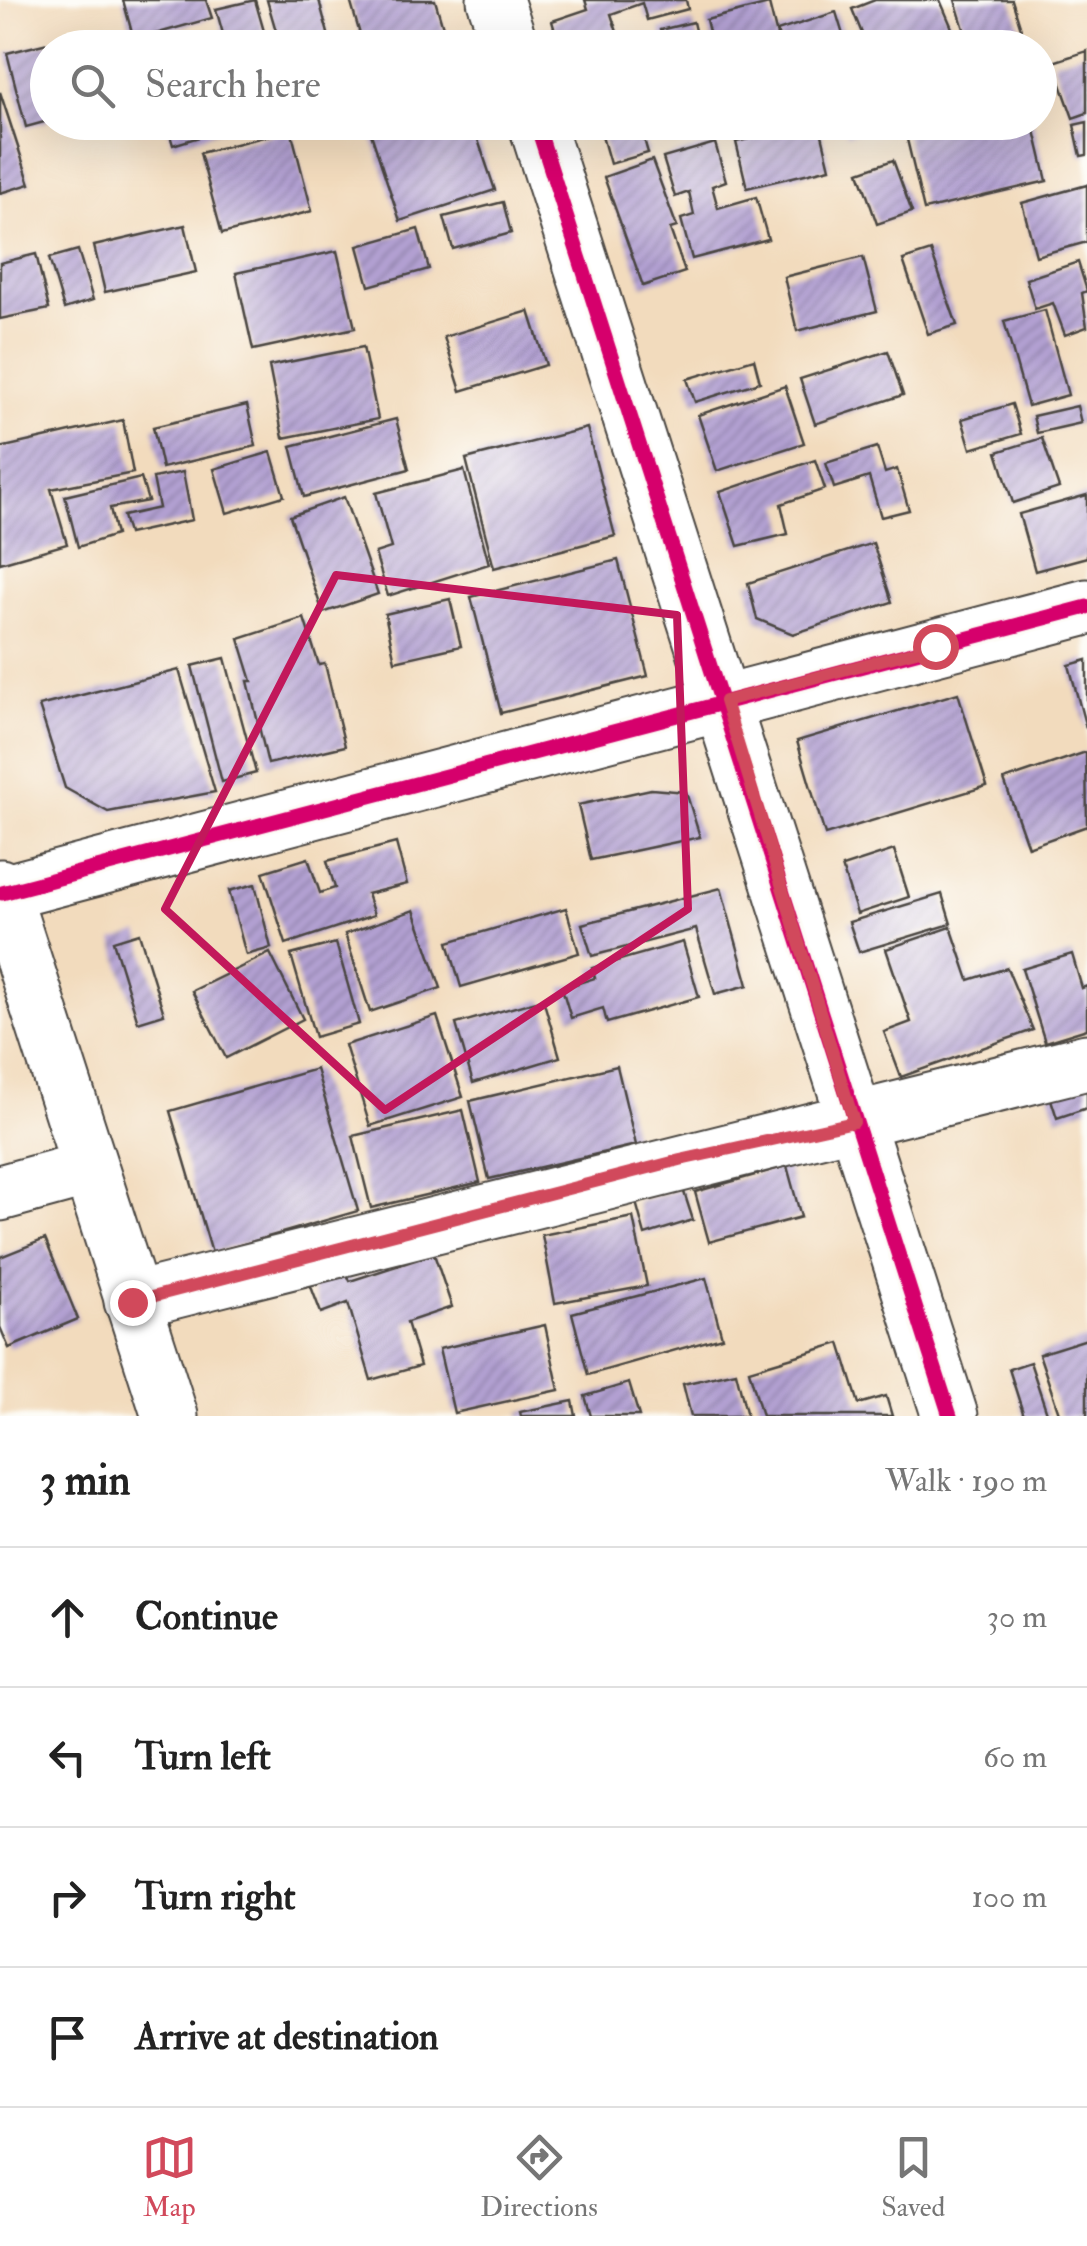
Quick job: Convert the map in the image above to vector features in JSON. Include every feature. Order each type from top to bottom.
[{"type":"street","points":[[495,0],[505,30]]},
{"type":"street","points":[[542,140],[725,701],[854,1122],[950,1416]]},
{"type":"street","points":[[170,1416],[1,890],[1087,607]]},
{"type":"street","points":[[132,1302],[694,1157],[854,1122],[1087,1062]]},
{"type":"street","points":[[0,1193],[88,1169]]},
{"type":"highlighted area","points":[[336,575],[677,615],[688,909],[385,1110],[165,909]]},
{"type":"building","points":[[123,0],[206,0],[212,18],[169,30],[131,30]]},
{"type":"building","points":[[255,0],[264,30],[222,30],[216,9]]},
{"type":"building","points":[[267,0],[319,0],[327,30],[276,30]]},
{"type":"building","points":[[350,0],[435,0],[444,30],[359,30]]},
{"type":"building","points":[[585,0],[686,0],[688,9],[647,20],[642,3],[611,14],[616,30],[555,30],[552,21],[588,9]]},
{"type":"building","points":[[875,0],[940,0],[952,28],[861,30],[852,9]]},
{"type":"building","points":[[955,0],[1012,0],[1021,30],[964,30]]},
{"type":"building","points":[[769,4],[776,30],[708,30],[706,20]]},
{"type":"building","points":[[836,12],[842,30],[780,30]]},
{"type":"building","points":[[693,22],[695,30],[660,30]]},
{"type":"building","points":[[30,47],[30,126],[26,127],[7,53]]},
{"type":"building","points":[[1087,51],[1087,113],[1073,118],[1057,73],[1057,61]]},
{"type":"building","points":[[0,92],[30,184],[0,193]]},
{"type":"building","points":[[1087,122],[1087,155],[1081,156],[1074,125]]},
{"type":"building","points":[[251,140],[294,140],[312,211],[222,234],[200,153]]},
{"type":"building","points":[[373,140],[478,140],[495,190],[400,221]]},
{"type":"building","points":[[603,140],[644,140],[648,153],[610,164]]},
{"type":"building","points":[[823,140],[830,168],[747,188],[736,142]]},
{"type":"building","points":[[907,140],[1037,140],[1047,181],[924,210]]},
{"type":"building","points":[[715,143],[726,181],[712,186],[718,208],[756,197],[768,239],[692,259],[681,219],[694,215],[689,192],[675,197],[663,158]]},
{"type":"building","points":[[652,160],[677,227],[670,229],[685,272],[643,286],[604,177]]},
{"type":"building","points":[[893,160],[912,212],[877,224],[859,172]]},
{"type":"building","points":[[1087,185],[1087,242],[1036,256],[1022,203]]},
{"type":"building","points":[[503,202],[511,233],[453,249],[444,217]]},
{"type":"building","points":[[185,225],[196,272],[105,292],[94,246]]},
{"type":"building","points":[[418,229],[429,269],[369,286],[358,246]]},
{"type":"building","points":[[78,250],[93,300],[64,309],[49,258]]},
{"type":"building","points":[[337,251],[355,328],[253,350],[236,273]]},
{"type":"building","points":[[931,251],[957,325],[928,334],[903,260]]},
{"type":"building","points":[[36,254],[49,309],[0,319],[0,263]]},
{"type":"building","points":[[863,257],[877,311],[797,331],[784,277]]},
{"type":"building","points":[[1078,262],[1087,291],[1082,293],[1087,327],[1065,335],[1053,303],[1035,309],[1026,279]]},
{"type":"building","points":[[1045,310],[1068,395],[1028,406],[1004,321]]},
{"type":"building","points":[[529,311],[546,365],[461,391],[444,337]]},
{"type":"building","points":[[363,347],[378,419],[283,438],[269,366]]},
{"type":"building","points":[[888,351],[903,395],[815,424],[800,379]]},
{"type":"building","points":[[754,359],[760,382],[695,402],[687,379]]},
{"type":"building","points":[[785,386],[804,443],[717,471],[698,415]]},
{"type":"building","points":[[1012,404],[1021,434],[971,449],[962,419]]},
{"type":"building","points":[[247,405],[256,446],[162,468],[153,427]]},
{"type":"building","points":[[1077,406],[1081,423],[1037,433],[1033,416]]},
{"type":"building","points":[[396,419],[409,469],[304,497],[291,446]]},
{"type":"building","points":[[123,420],[133,473],[51,489],[67,544],[0,563],[0,448]]},
{"type":"building","points":[[587,428],[615,536],[494,568],[466,459]]},
{"type":"building","points":[[1042,438],[1059,488],[1013,503],[997,452]]},
{"type":"building","points":[[877,447],[885,473],[897,469],[909,510],[881,517],[869,477],[834,488],[826,463]]},
{"type":"building","points":[[271,452],[284,496],[227,513],[214,469]]},
{"type":"building","points":[[815,460],[825,489],[781,504],[788,534],[738,546],[720,492]]},
{"type":"building","points":[[464,470],[489,564],[388,596],[375,553],[391,548],[376,493]]},
{"type":"building","points":[[183,472],[192,520],[128,534],[123,516],[159,508],[153,478]]},
{"type":"building","points":[[141,478],[148,501],[110,508],[116,535],[78,547],[65,496]]},
{"type":"building","points":[[1087,495],[1087,557],[1035,571],[1019,514]]},
{"type":"building","points":[[344,497],[378,594],[323,613],[290,516]]},
{"type":"building","points":[[873,543],[892,602],[793,634],[757,619],[748,583]]},
{"type":"building","points":[[618,560],[648,676],[501,713],[471,597]]},
{"type":"building","points":[[450,599],[461,646],[395,661],[385,614]]},
{"type":"building","points":[[304,618],[319,665],[325,664],[345,746],[268,764],[248,681],[252,681],[239,639]]},
{"type":"building","points":[[225,658],[256,773],[222,782],[192,666]]},
{"type":"building","points":[[1087,660],[1087,728],[1086,728],[1069,665]]},
{"type":"building","points":[[179,670],[215,792],[108,812],[65,788],[39,706]]},
{"type":"building","points":[[958,693],[987,786],[825,835],[797,741]]},
{"type":"building","points":[[1086,752],[1087,826],[1028,847],[1004,780]]},
{"type":"building","points":[[651,789],[686,792],[700,837],[591,860],[578,805]]},
{"type":"building","points":[[396,843],[407,884],[367,894],[374,915],[286,944],[263,872],[308,858],[320,893],[335,888],[327,861]]},
{"type":"building","points":[[894,850],[909,897],[857,914],[842,867]]},
{"type":"building","points":[[255,884],[271,948],[246,955],[229,891]]},
{"type":"building","points":[[721,888],[748,985],[715,994],[696,929],[592,956],[582,924]]},
{"type":"building","points":[[942,894],[951,924],[859,952],[849,922]]},
{"type":"building","points":[[566,908],[579,953],[461,987],[448,942]]},
{"type":"building","points":[[414,910],[441,988],[370,1012],[345,934]]},
{"type":"building","points":[[951,927],[969,980],[1007,968],[1033,1030],[901,1077],[884,1032],[911,1022],[886,949]]},
{"type":"building","points":[[139,933],[164,1014],[138,1022],[113,941]]},
{"type":"building","points":[[683,942],[699,997],[607,1023],[603,1008],[571,1018],[562,988],[595,978],[592,968]]},
{"type":"building","points":[[336,943],[359,1024],[315,1037],[291,955]]},
{"type":"building","points":[[270,953],[303,1019],[226,1058],[192,991]]},
{"type":"building","points":[[1072,954],[1082,988],[1087,986],[1087,1029],[1045,1042],[1022,969]]},
{"type":"building","points":[[543,999],[560,1057],[473,1083],[456,1024]]},
{"type":"building","points":[[437,1016],[463,1097],[370,1126],[345,1045]]},
{"type":"building","points":[[617,1066],[636,1145],[489,1179],[470,1101]]},
{"type":"building","points":[[316,1069],[358,1211],[212,1253],[170,1111]]},
{"type":"building","points":[[1087,1078],[1087,1108],[1057,1118],[1048,1090]]},
{"type":"building","points":[[463,1110],[480,1182],[371,1208],[353,1136]]},
{"type":"building","points":[[787,1166],[801,1217],[709,1242],[695,1192]]},
{"type":"building","points":[[683,1189],[693,1220],[645,1235],[636,1202]]},
{"type":"building","points":[[633,1217],[647,1286],[555,1303],[542,1235]]},
{"type":"building","points":[[45,1239],[78,1319],[9,1348],[0,1327],[0,1257]]},
{"type":"building","points":[[434,1254],[452,1307],[407,1322],[420,1366],[371,1380],[348,1303],[321,1313],[310,1284],[346,1272],[350,1281]]},
{"type":"building","points":[[706,1278],[722,1337],[588,1375],[572,1313]]},
{"type":"building","points":[[545,1325],[559,1390],[454,1413],[439,1349]]},
{"type":"building","points":[[1087,1339],[1087,1416],[1060,1416],[1039,1354]]},
{"type":"building","points":[[840,1343],[859,1404],[886,1396],[892,1416],[762,1416],[749,1370]]},
{"type":"building","points":[[1030,1362],[1048,1416],[1024,1416],[1009,1369]]},
{"type":"building","points":[[736,1372],[747,1416],[691,1416],[683,1384]]},
{"type":"building","points":[[629,1383],[639,1416],[591,1416],[585,1396]]},
{"type":"building","points":[[573,1401],[576,1416],[521,1416],[520,1412]]},
{"type":"cycle path","points":[[542,140],[950,1416]]},
{"type":"cycle path","points":[[2,893],[1087,607]]},
{"type":"route","points":[[132,1302],[680,1160],[854,1122],[725,701],[935,646]]}]
